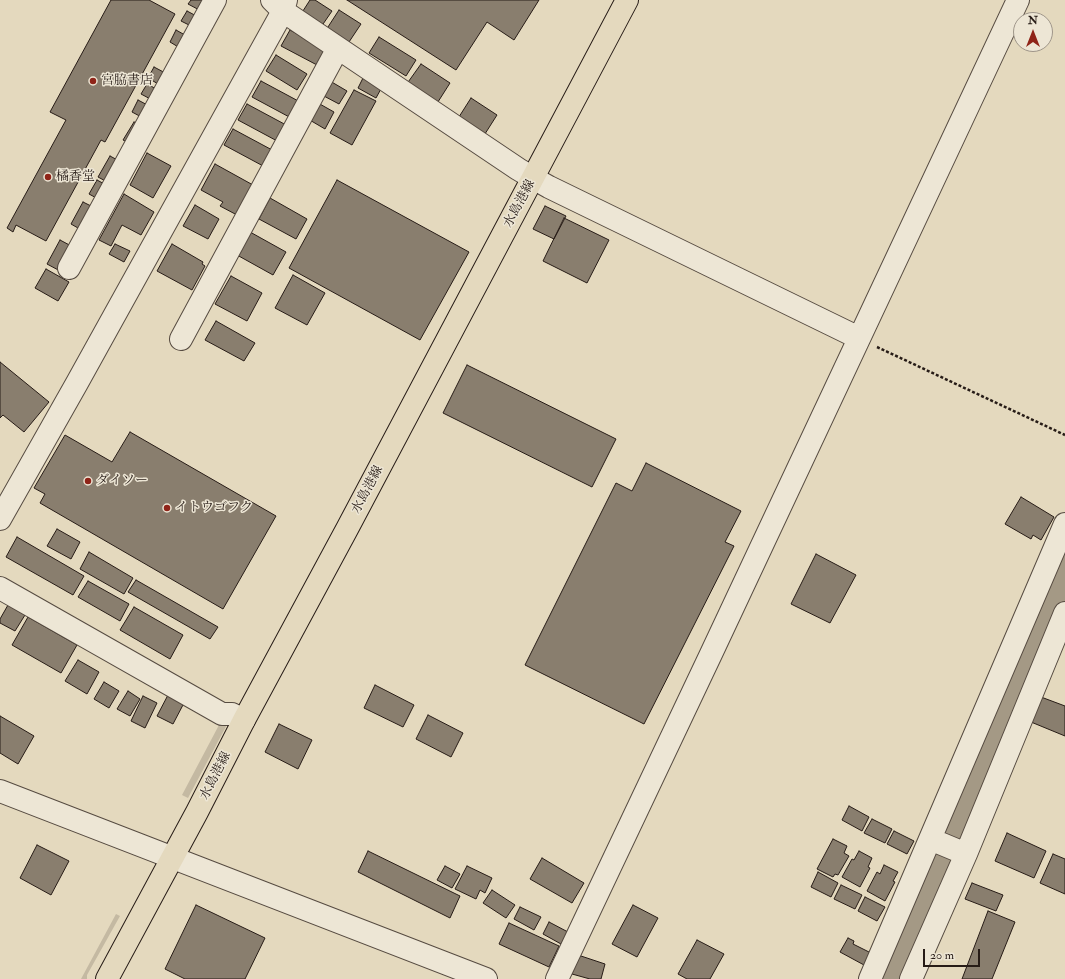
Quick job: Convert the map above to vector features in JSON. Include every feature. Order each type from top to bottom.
[{"type":"main road","name":"水島港線","points":[[108,979],[244,720],[348,529],[627,0]]},
{"type":"street","points":[[69,268],[215,0]]},
{"type":"street","points":[[556,979],[860,338],[1018,0]]},
{"type":"street","points":[[0,519],[77,383],[279,4],[338,48],[518,169],[549,187],[860,338]]},
{"type":"street","points":[[181,339],[338,48]]},
{"type":"street","points":[[911,979],[950,847],[1063,538]]},
{"type":"street","points":[[0,588],[222,714],[232,714],[244,720]]},
{"type":"street","points":[[870,979],[950,847],[1065,613]]},
{"type":"street","points":[[0,791],[486,979]]},
{"type":"path","points":[[860,338],[1065,435]]},
{"type":"shaded area","points":[[230,719],[188,798],[182,795],[219,725]]},
{"type":"shaded area","points":[[116,914],[120,916],[87,975],[87,979],[81,979]]},
{"type":"building","points":[[111,0],[149,0],[175,14],[105,142],[101,140],[46,241],[16,225],[13,232],[7,228],[66,120],[50,112]]},
{"type":"building","points":[[191,0],[213,0],[205,13],[188,4]]},
{"type":"building","points":[[310,0],[315,0],[332,11],[321,27],[301,14]]},
{"type":"building","points":[[347,0],[539,0],[514,40],[487,22],[456,70]]},
{"type":"building","points":[[339,10],[361,24],[347,45],[326,30]]},
{"type":"building","points":[[187,11],[202,19],[197,29],[181,21]]},
{"type":"building","points":[[176,30],[192,39],[185,51],[170,42]]},
{"type":"building","points":[[290,30],[326,50],[317,65],[281,46]]},
{"type":"building","points":[[379,37],[416,60],[406,76],[369,53]]},
{"type":"building","points":[[276,55],[307,74],[297,90],[266,71]]},
{"type":"building","points":[[421,64],[450,83],[436,105],[406,85]]},
{"type":"building","points":[[154,67],[171,76],[165,88],[148,78]]},
{"type":"building","points":[[364,76],[382,87],[376,98],[358,88]]},
{"type":"building","points":[[261,81],[302,103],[293,119],[252,97]]},
{"type":"building","points":[[330,81],[347,91],[339,104],[322,95]]},
{"type":"building","points":[[147,84],[162,92],[156,102],[141,94]]},
{"type":"building","points":[[354,90],[376,101],[352,145],[330,133]]},
{"type":"building","points":[[471,98],[497,115],[483,137],[457,120]]},
{"type":"building","points":[[138,100],[153,108],[147,120],[132,112]]},
{"type":"building","points":[[318,103],[334,112],[325,129],[308,119]]},
{"type":"building","points":[[247,104],[288,126],[279,142],[238,120]]},
{"type":"building","points":[[134,122],[143,127],[133,145],[123,140]]},
{"type":"building","points":[[233,129],[274,151],[265,167],[224,145]]},
{"type":"building","points":[[147,153],[171,166],[153,198],[130,185]]},
{"type":"building","points":[[110,156],[123,163],[111,184],[98,177]]},
{"type":"building","points":[[215,164],[253,185],[237,215],[220,206],[223,202],[201,190]]},
{"type":"building","points":[[97,180],[110,187],[102,201],[89,194]]},
{"type":"building","points":[[337,180],[469,252],[420,340],[289,268]]},
{"type":"building","points":[[124,194],[154,212],[141,235],[122,225],[111,246],[99,240]]},
{"type":"building","points":[[270,198],[307,219],[296,239],[259,219]]},
{"type":"building","points":[[83,202],[97,209],[85,232],[71,224]]},
{"type":"building","points":[[195,205],[219,219],[208,239],[183,226]]},
{"type":"building","points":[[545,206],[566,216],[554,239],[533,229]]},
{"type":"building","points":[[564,218],[609,240],[587,283],[543,261]]},
{"type":"building","points":[[250,232],[286,252],[273,275],[237,255]]},
{"type":"building","points":[[60,240],[75,248],[62,272],[47,264]]},
{"type":"building","points":[[115,244],[130,251],[124,262],[109,254]]},
{"type":"building","points":[[172,244],[203,262],[202,264],[205,266],[192,290],[157,271]]},
{"type":"building","points":[[46,269],[69,282],[58,301],[35,288]]},
{"type":"building","points":[[293,275],[325,293],[307,325],[275,308]]},
{"type":"building","points":[[231,276],[262,293],[247,321],[215,304]]},
{"type":"building","points":[[216,321],[255,343],[244,361],[205,340]]},
{"type":"building","points":[[0,362],[49,402],[24,432],[3,415],[0,418]]},
{"type":"building","points":[[467,365],[616,439],[592,487],[443,413]]},
{"type":"building","points":[[130,432],[276,516],[223,609],[40,503],[45,494],[34,488],[65,435],[112,462]]},
{"type":"building","points":[[646,463],[741,511],[725,542],[734,546],[644,724],[525,665],[616,483],[632,491]]},
{"type":"building","points":[[1021,497],[1054,517],[1041,540],[1033,535],[1031,539],[1005,524]]},
{"type":"building","points":[[57,529],[80,542],[71,559],[47,546]]},
{"type":"building","points":[[17,537],[84,576],[73,595],[6,557]]},
{"type":"building","points":[[89,552],[133,578],[124,594],[80,569]]},
{"type":"building","points":[[816,554],[856,575],[830,623],[791,604]]},
{"type":"building","points":[[136,580],[218,627],[210,639],[128,592]]},
{"type":"building","points":[[88,581],[129,604],[120,621],[78,597]]},
{"type":"building","points":[[8,605],[25,615],[15,631],[0,623],[0,619]]},
{"type":"building","points":[[134,607],[183,635],[170,659],[120,630]]},
{"type":"building","points":[[28,617],[77,645],[61,673],[12,645]]},
{"type":"building","points":[[78,660],[99,672],[87,694],[65,681]]},
{"type":"building","points":[[104,682],[119,691],[109,708],[94,699]]},
{"type":"building","points":[[375,685],[414,705],[403,727],[364,708]]},
{"type":"building","points":[[128,691],[140,699],[130,716],[117,709]]},
{"type":"building","points":[[168,695],[184,703],[173,724],[157,716]]},
{"type":"building","points":[[143,696],[157,703],[145,728],[131,721]]},
{"type":"building","points":[[1041,697],[1065,706],[1065,736],[1031,722]]},
{"type":"building","points":[[428,715],[463,733],[451,757],[416,739]]},
{"type":"building","points":[[0,716],[34,736],[18,764],[0,753]]},
{"type":"building","points":[[279,724],[312,740],[298,769],[265,752]]},
{"type":"building","points":[[849,806],[869,817],[862,831],[842,820]]},
{"type":"building","points":[[872,819],[892,829],[885,843],[864,833]]},
{"type":"building","points":[[894,831],[914,841],[907,854],[887,844]]},
{"type":"building","points":[[1007,833],[1046,851],[1034,878],[995,861]]},
{"type":"building","points":[[833,839],[847,846],[844,853],[849,856],[838,875],[835,874],[833,877],[817,869]]},
{"type":"building","points":[[37,845],[69,861],[51,895],[20,878]]},
{"type":"building","points":[[368,851],[460,896],[450,918],[358,872]]},
{"type":"building","points":[[859,851],[872,858],[868,867],[870,868],[860,887],[842,877],[852,859],[854,860]]},
{"type":"building","points":[[1053,854],[1065,859],[1065,894],[1040,883]]},
{"type":"building","points":[[542,858],[584,883],[572,903],[530,879]]},
{"type":"building","points":[[884,865],[898,872],[893,881],[895,882],[885,901],[867,891],[877,872],[880,874]]},
{"type":"building","points":[[445,866],[460,874],[452,888],[437,880]]},
{"type":"building","points":[[467,866],[492,878],[485,893],[480,890],[476,899],[455,889]]},
{"type":"building","points":[[818,872],[838,883],[831,897],[811,887]]},
{"type":"building","points":[[972,883],[1003,895],[996,911],[965,899]]},
{"type":"building","points":[[841,885],[862,895],[855,909],[834,899]]},
{"type":"building","points":[[492,890],[515,905],[506,918],[483,903]]},
{"type":"building","points":[[865,897],[885,907],[877,921],[858,911]]},
{"type":"building","points":[[196,905],[265,938],[245,979],[185,979],[165,969]]},
{"type":"building","points":[[633,905],[658,918],[637,957],[612,944]]},
{"type":"building","points":[[520,907],[541,917],[534,930],[514,919]]},
{"type":"building","points":[[988,911],[1015,922],[992,979],[962,979]]},
{"type":"building","points":[[549,922],[568,932],[561,944],[543,934]]},
{"type":"building","points":[[509,923],[559,946],[549,967],[499,944]]},
{"type":"building","points":[[848,938],[854,941],[853,944],[871,953],[864,965],[840,952]]},
{"type":"building","points":[[697,940],[724,954],[710,979],[687,979],[678,974]]},
{"type":"building","points":[[578,955],[605,964],[601,979],[590,979],[572,974]]},
{"type":"waterway","points":[[887,979],[984,759],[1065,563]]},
{"type":"waterway","points":[[1056,611],[1065,589]]},
{"type":"waterway","points":[[957,845],[983,785]]},
{"type":"waterway","points":[[898,979],[954,853]]},
{"type":"place","name":"宮脇書店","points":[[93,81]]},
{"type":"place","name":"橘香堂","points":[[48,177]]},
{"type":"place","name":"ダイソー","points":[[88,481]]},
{"type":"place","name":"イトウゴフク","points":[[167,508]]}]
